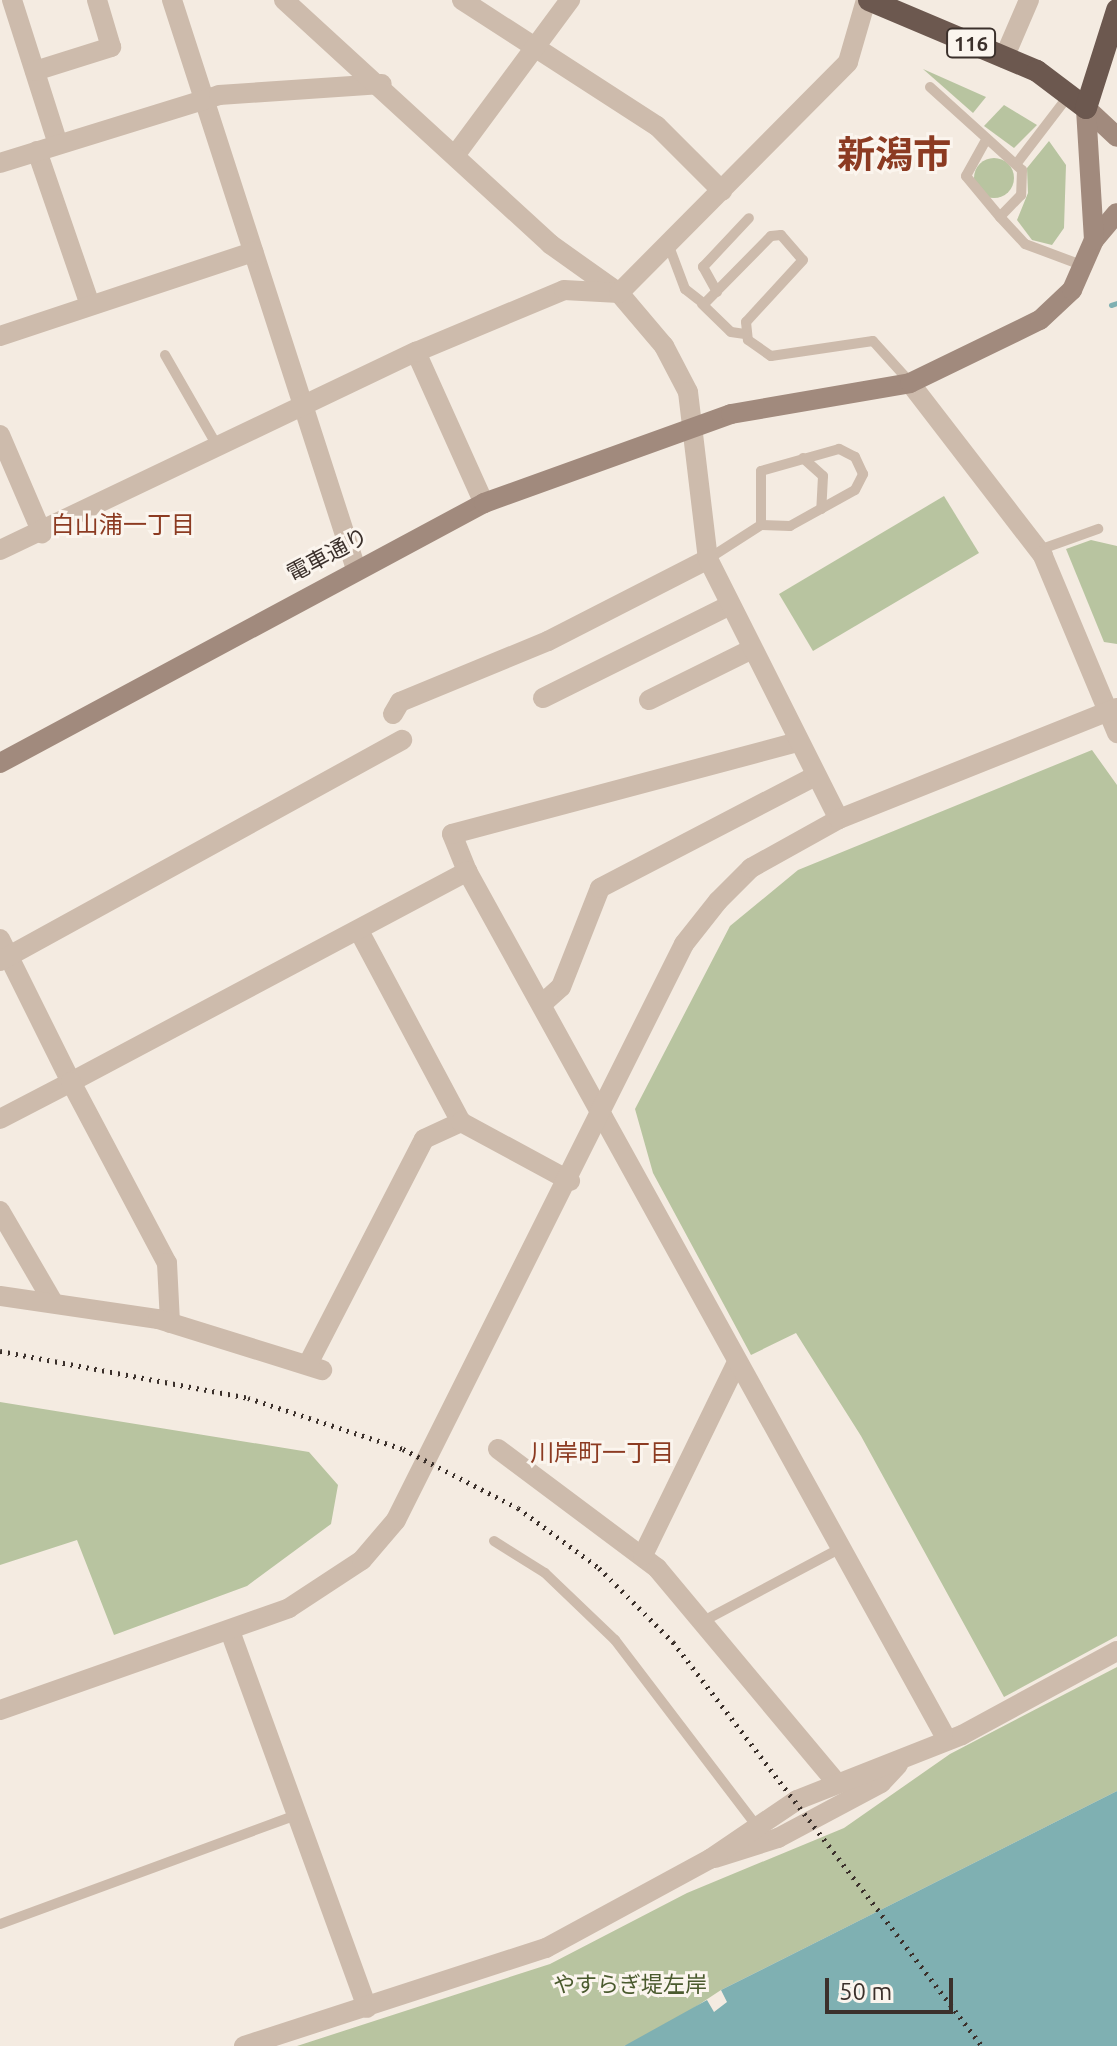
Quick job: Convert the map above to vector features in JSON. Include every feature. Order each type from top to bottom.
[{"type":"highway","name":"116","points":[[867,0],[1004,58],[1078,101]]},
{"type":"highway","points":[[1078,101],[1117,10]]},
{"type":"main road","points":[[1078,101],[1117,137]]},
{"type":"main road","points":[[1078,101],[1094,240]]},
{"type":"main road","points":[[1094,240],[1117,213]]},
{"type":"main road","name":"電車通り","points":[[0,763],[355,566],[484,503],[694,425],[910,383],[1040,320],[1065,300],[1086,267],[1094,240]]},
{"type":"street","points":[[12,0],[58,144]]},
{"type":"street","points":[[35,71],[111,47],[97,0]]},
{"type":"street","points":[[172,0],[355,566]]},
{"type":"street","points":[[284,0],[382,84],[550,244],[619,293],[675,365],[694,425],[708,559],[839,819]]},
{"type":"street","points":[[462,0],[537,45],[657,126],[722,191]]},
{"type":"street","points":[[456,154],[570,0]]},
{"type":"street","points":[[0,550],[221,451],[416,352],[564,290],[619,293],[670,249],[848,62],[867,0]]},
{"type":"street","points":[[1004,58],[1029,0]]},
{"type":"street","points":[[0,163],[202,100],[382,84]]},
{"type":"street","points":[[37,151],[90,305]]},
{"type":"street","points":[[0,336],[253,252]]},
{"type":"street","points":[[416,352],[484,503]]},
{"type":"street","points":[[910,383],[1039,550],[1075,618],[1112,710],[1117,733]]},
{"type":"street","points":[[0,435],[42,533]]},
{"type":"street","points":[[393,714],[400,702],[548,641],[708,559]]},
{"type":"street","points":[[543,698],[730,605]]},
{"type":"street","points":[[649,700],[752,649]]},
{"type":"street","points":[[0,1710],[230,1631],[317,1593],[386,1534],[603,1117],[684,944],[709,912],[751,868],[839,819],[1112,710]]},
{"type":"street","points":[[170,1323],[167,1263],[3,952],[402,740]]},
{"type":"street","points":[[798,742],[452,834],[467,871],[736,1364],[947,1740]]},
{"type":"street","points":[[542,1004],[561,987],[600,888],[815,776]]},
{"type":"street","points":[[0,1119],[467,871]]},
{"type":"street","points":[[359,931],[461,1122],[570,1181]]},
{"type":"street","points":[[0,1296],[170,1323],[315,1367],[424,1139],[461,1122]]},
{"type":"street","points":[[0,1211],[53,1302]]},
{"type":"street","points":[[643,1555],[736,1364]]},
{"type":"street","points":[[498,1449],[643,1555],[737,1656],[836,1782]]},
{"type":"street","points":[[230,1631],[367,2008]]},
{"type":"street","points":[[244,2046],[546,1948],[710,1859],[755,1824],[836,1782],[898,1765],[1117,1651]]},
{"type":"street","points":[[710,1859],[789,1832],[881,1783],[898,1765]]},
{"type":"lane","points":[[930,87],[985,142],[1017,163],[1024,190],[1000,217]]},
{"type":"lane","points":[[1017,163],[1078,101]]},
{"type":"lane","points":[[985,142],[966,176],[1025,244],[1086,267]]},
{"type":"lane","points":[[717,292],[703,267],[749,218]]},
{"type":"lane","points":[[702,304],[774,233],[801,254],[802,264],[746,322],[745,334]]},
{"type":"lane","points":[[670,249],[685,289],[731,332],[745,334],[771,356],[873,341],[910,383]]},
{"type":"lane","points":[[165,355],[221,451]]},
{"type":"lane","points":[[708,559],[761,525],[790,526],[855,490],[863,474],[849,450],[803,458],[761,471],[761,525]]},
{"type":"lane","points":[[803,458],[823,476],[821,509]]},
{"type":"lane","points":[[1039,550],[1098,529]]},
{"type":"lane","points":[[494,1541],[545,1573],[615,1640],[755,1824]]},
{"type":"lane","points":[[711,1617],[841,1548]]},
{"type":"lane","points":[[0,1924],[296,1815]]},
{"type":"green space","points":[[923,69],[986,97],[973,113]]},
{"type":"green space","points":[[1004,105],[1037,125],[1014,148],[984,126]]},
{"type":"green space","points":[[1049,141],[1066,165],[1064,228],[1052,245],[1032,240],[1017,220],[1028,193],[1027,168]]},
{"type":"green space","points":[[994,158],[1008,164],[1014,178],[1008,192],[994,198],[980,192],[974,178],[980,164]]},
{"type":"green space","points":[[944,496],[979,553],[813,651],[779,594]]},
{"type":"green space","points":[[1091,540],[1117,546],[1117,644],[1104,642],[1066,549]]},
{"type":"green space","points":[[1092,750],[1117,785],[1117,1636],[1004,1697],[861,1436],[796,1333],[751,1355],[653,1173],[635,1109],[730,926],[798,870]]},
{"type":"green space","points":[[0,1402],[309,1452],[338,1485],[331,1524],[247,1586],[114,1635],[77,1540],[0,1565]]},
{"type":"green space","name":"やすらぎ堤左岸","points":[[1117,1667],[1117,1791],[721,1990],[656,2033],[624,2046],[297,2046],[550,1964],[687,1893],[844,1828],[950,1754]]},
{"type":"water","points":[[1117,1791],[1117,2046],[624,2046],[707,2000],[714,2012],[727,2002],[721,1990]]},
{"type":"waterway","points":[[1111,305],[1117,303]]},
{"type":"railway","points":[[0,1351],[248,1398],[403,1449],[518,1508],[599,1568],[673,1642],[982,2046]]},
{"type":"district","name":"新潟市","points":[[894,155]]},
{"type":"district","name":"白山浦一丁目","points":[[123,525]]},
{"type":"district","name":"川岸町一丁目","points":[[602,1453]]}]
